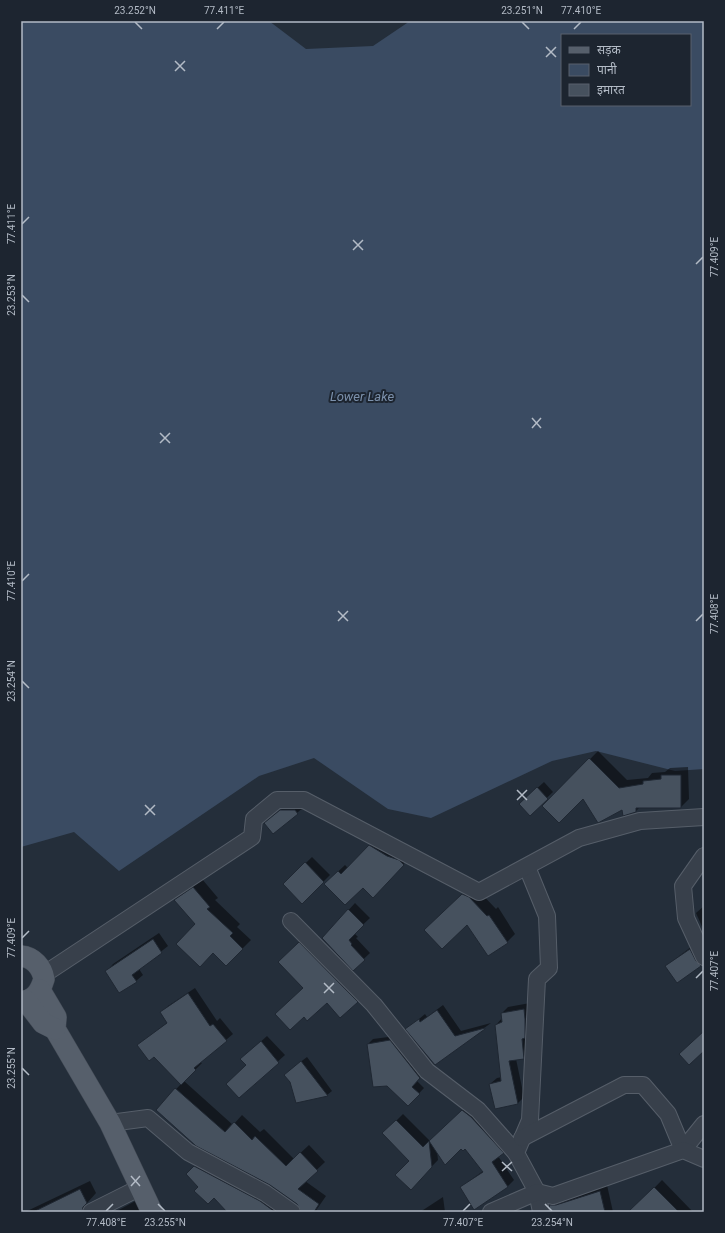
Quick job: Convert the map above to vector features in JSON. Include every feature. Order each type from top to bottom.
[{"type":"main road","points":[[21,956],[38,964],[33,992],[56,1017],[55,1029],[110,1123],[152,1212]]},
{"type":"street","points":[[33,992],[252,836],[254,819],[277,800],[304,800],[479,892],[579,838],[640,821],[704,817]]},
{"type":"street","points":[[704,856],[683,886],[686,918],[704,957]]},
{"type":"street","points":[[519,1146],[530,1120],[537,979],[549,968],[547,916],[527,867]]},
{"type":"street","points":[[290,921],[374,1005],[426,1071],[478,1110],[519,1146],[537,1192],[541,1212]]},
{"type":"street","points":[[519,1146],[624,1085],[643,1085],[668,1114],[683,1150],[704,1159]]},
{"type":"street","points":[[110,1123],[148,1118],[188,1152],[265,1193],[292,1212]]},
{"type":"street","points":[[491,1212],[537,1192],[553,1196],[683,1150],[704,1124]]},
{"type":"street","points":[[92,1212],[141,1187]]},
{"type":"water","name":"Lower Lake","points":[[21,21],[269,21],[306,49],[373,46],[410,21],[704,21],[704,769],[675,771],[596,751],[552,761],[431,818],[388,809],[314,758],[259,776],[119,871],[74,832],[21,847]]},
{"type":"building","points":[[589,758],[619,788],[643,784],[643,781],[661,779],[661,775],[681,775],[681,808],[636,808],[636,812],[623,816],[622,810],[598,823],[583,799],[559,823],[542,806]]},
{"type":"building","points":[[537,787],[548,799],[530,816],[519,804]]},
{"type":"building","points":[[280,810],[295,810],[298,814],[273,834],[264,823]]},
{"type":"building","points":[[369,845],[387,856],[399,860],[404,865],[373,898],[363,888],[345,905],[324,884],[338,871],[341,874]]},
{"type":"building","points":[[305,862],[324,882],[302,904],[283,884]]},
{"type":"building","points":[[193,887],[210,907],[207,909],[233,933],[230,936],[243,949],[226,966],[213,953],[200,967],[176,944],[195,924],[174,900]]},
{"type":"building","points":[[462,894],[469,897],[487,916],[489,915],[508,943],[488,956],[467,925],[442,949],[424,930]]},
{"type":"building","points":[[348,909],[364,925],[349,940],[352,944],[351,945],[365,960],[353,971],[322,938]]},
{"type":"building","points":[[153,939],[162,953],[132,975],[137,982],[119,993],[105,971]]},
{"type":"building","points":[[299,942],[358,1002],[340,1018],[327,1003],[307,1021],[304,1017],[290,1030],[275,1014],[303,988],[278,962]]},
{"type":"building","points":[[690,949],[696,961],[701,966],[677,983],[665,966]]},
{"type":"building","points":[[188,993],[210,1026],[213,1024],[227,1041],[194,1068],[196,1070],[181,1085],[154,1057],[149,1061],[137,1045],[167,1023],[160,1012]]},
{"type":"building","points":[[524,1009],[525,1038],[522,1039],[524,1059],[509,1061],[518,1104],[495,1109],[489,1084],[501,1081],[495,1025],[502,1022],[501,1013]]},
{"type":"building","points":[[437,1010],[455,1036],[485,1029],[435,1065],[405,1029],[419,1019],[420,1022]]},
{"type":"building","points":[[704,1031],[704,1051],[689,1065],[679,1054]]},
{"type":"building","points":[[390,1040],[420,1078],[412,1087],[420,1094],[408,1106],[387,1086],[373,1087],[367,1044]]},
{"type":"building","points":[[261,1041],[279,1063],[239,1098],[226,1084],[246,1065],[240,1059]]},
{"type":"building","points":[[301,1061],[328,1096],[296,1103],[290,1082],[284,1075]]},
{"type":"building","points":[[175,1088],[225,1132],[234,1122],[252,1140],[255,1136],[286,1166],[300,1152],[318,1171],[298,1189],[319,1204],[314,1212],[301,1212],[297,1204],[270,1185],[196,1146],[156,1110]]},
{"type":"building","points":[[462,1110],[471,1117],[504,1153],[492,1162],[508,1187],[474,1210],[460,1187],[483,1172],[465,1149],[463,1151],[461,1149],[445,1165],[429,1141]]},
{"type":"building","points":[[396,1120],[423,1147],[429,1141],[432,1167],[411,1190],[395,1175],[409,1161],[382,1133]]},
{"type":"building","points":[[194,1166],[260,1201],[275,1212],[227,1212],[214,1198],[208,1204],[194,1191],[198,1187],[186,1174]]},
{"type":"building","points":[[654,1187],[679,1212],[628,1212]]},
{"type":"building","points":[[80,1189],[87,1203],[83,1207],[82,1212],[33,1212]]},
{"type":"building","points":[[600,1191],[605,1212],[550,1212],[549,1205],[556,1205]]}]
